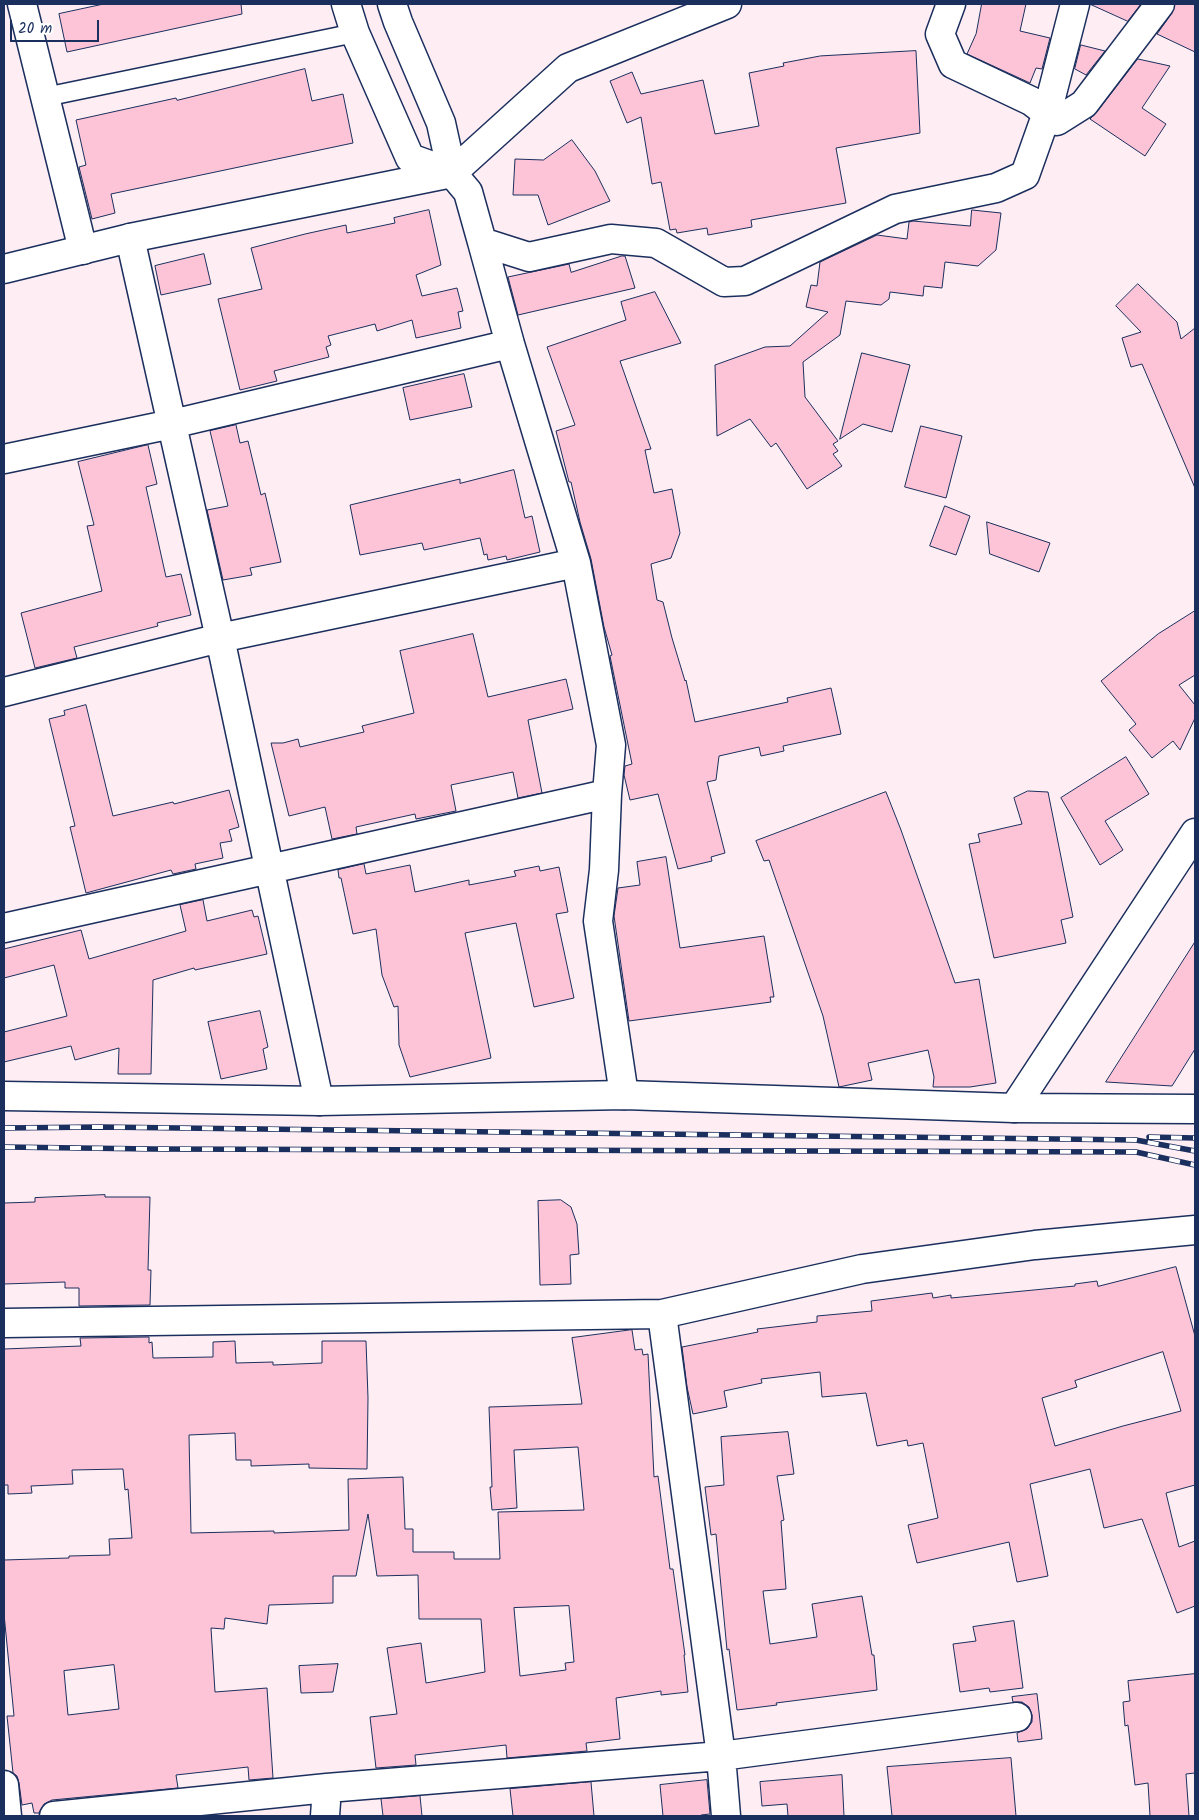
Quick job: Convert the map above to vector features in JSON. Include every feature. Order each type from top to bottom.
[{"type":"street","points":[[22,4],[83,250]]},
{"type":"street","points":[[346,4],[355,33],[410,158],[452,173]]},
{"type":"street","points":[[392,4],[441,123],[452,173],[468,192],[510,344],[576,563],[612,745],[606,794],[604,870],[598,921],[624,1095]]},
{"type":"street","points":[[951,4],[940,34],[953,64],[1031,101],[1057,121],[1084,104],[1160,4]]},
{"type":"street","points":[[482,242],[529,257],[611,238],[656,243],[724,282],[745,281],[895,209],[996,188],[1025,175],[1047,113],[1076,4]]},
{"type":"street","points":[[4,269],[130,238],[452,173],[568,68],[715,6]]},
{"type":"street","points":[[130,238],[220,638],[319,1101]]},
{"type":"street","points":[[4,459],[172,424],[510,344]]},
{"type":"street","points":[[4,692],[220,638],[576,563]]},
{"type":"street","points":[[4,928],[606,794]]},
{"type":"street","points":[[1014,1108],[1195,833]]},
{"type":"street","points":[[4,1096],[319,1101],[624,1095],[1014,1108],[1195,1109]]},
{"type":"street","points":[[4,1323],[662,1314],[862,1269],[1035,1246],[1195,1230]]},
{"type":"street","points":[[662,1314],[721,1756],[726,1816]]},
{"type":"street","points":[[54,1816],[327,1788],[721,1756],[1017,1717]]},
{"type":"street","points":[[4,1785],[7,1816]]},
{"type":"street","points":[[325,1816],[327,1788]]},
{"type":"lane","points":[[45,97],[355,33]]},
{"type":"building","points":[[104,4],[241,4],[242,14],[67,52],[59,14]]},
{"type":"building","points":[[982,4],[1026,4],[1020,31],[1050,38],[1042,69],[1036,68],[1030,83],[967,54],[976,34]]},
{"type":"building","points":[[1090,4],[1141,4],[1128,21]]},
{"type":"building","points":[[1175,4],[1195,4],[1195,52],[1157,34],[1172,13]]},
{"type":"building","points":[[1081,45],[1105,51],[1086,75],[1075,69]]},
{"type":"building","points":[[916,51],[920,133],[836,148],[846,203],[751,220],[752,227],[708,235],[707,228],[677,233],[676,229],[670,230],[661,182],[652,184],[641,117],[627,123],[610,81],[632,72],[641,94],[703,80],[715,134],[759,126],[749,73],[784,66],[783,63],[820,56]]},
{"type":"building","points":[[1138,59],[1170,66],[1142,108],[1166,124],[1145,156],[1090,119]]},
{"type":"building","points":[[305,69],[312,101],[343,94],[353,143],[111,194],[115,213],[92,219],[79,167],[86,165],[76,120],[176,98],[177,100]]},
{"type":"building","points":[[572,140],[595,171],[610,201],[548,225],[538,195],[513,195],[515,159],[543,160]]},
{"type":"building","points":[[429,210],[441,265],[416,275],[422,296],[457,288],[463,311],[458,312],[461,328],[416,338],[412,320],[377,331],[375,324],[328,336],[331,345],[326,347],[329,357],[274,371],[277,381],[240,390],[218,299],[262,289],[251,248],[346,225],[347,233],[395,223],[394,218]]},
{"type":"building","points":[[972,210],[1001,213],[996,250],[978,266],[945,262],[942,288],[924,286],[923,296],[890,292],[889,299],[881,305],[846,301],[840,335],[803,362],[805,397],[838,441],[833,444],[838,451],[833,454],[842,466],[807,489],[776,443],[771,447],[750,419],[717,436],[715,365],[765,347],[790,346],[828,312],[806,307],[811,285],[817,286],[820,262],[877,235],[907,239],[909,222],[913,221],[970,226]]},
{"type":"building","points":[[204,254],[211,284],[161,295],[155,266]]},
{"type":"building","points":[[625,256],[635,288],[518,315],[508,277],[569,264],[571,272]]},
{"type":"building","points":[[1138,284],[1177,322],[1181,339],[1195,328],[1195,488],[1142,364],[1131,367],[1122,338],[1141,332],[1116,306]]},
{"type":"building","points":[[655,292],[681,343],[620,361],[651,449],[645,450],[654,493],[672,489],[680,533],[671,558],[651,564],[657,600],[663,602],[672,638],[686,680],[695,722],[788,702],[787,698],[831,688],[841,734],[783,746],[784,751],[761,756],[759,747],[719,756],[716,780],[707,782],[725,853],[711,857],[712,861],[678,869],[658,794],[630,800],[624,775],[625,766],[632,764],[610,656],[612,655],[604,627],[591,559],[556,431],[575,425],[547,347],[626,320],[621,302]]},
{"type":"building","points":[[862,353],[910,365],[892,432],[863,424],[840,439]]},
{"type":"building","points":[[464,374],[472,407],[410,420],[403,388]]},
{"type":"building","points":[[236,425],[240,443],[248,441],[261,495],[265,493],[281,562],[250,568],[252,575],[223,580],[207,510],[228,506],[210,431]]},
{"type":"building","points":[[921,426],[962,436],[946,498],[905,487]]},
{"type":"building","points":[[148,445],[157,484],[146,487],[166,577],[181,574],[191,615],[157,623],[158,626],[74,647],[77,658],[35,668],[21,613],[102,591],[87,526],[94,525],[78,462]]},
{"type":"building","points":[[514,470],[525,518],[532,516],[540,552],[507,560],[506,556],[488,560],[487,554],[484,555],[480,538],[424,550],[422,543],[360,555],[350,505],[460,479],[460,483]]},
{"type":"building","points":[[945,506],[970,516],[956,555],[930,546]]},
{"type":"building","points":[[987,522],[1050,543],[1039,572],[990,554]]},
{"type":"building","points":[[1195,611],[1195,675],[1179,685],[1195,705],[1195,718],[1180,750],[1173,741],[1152,758],[1129,730],[1136,724],[1101,681],[1158,634]]},
{"type":"building","points":[[473,634],[488,697],[566,679],[573,709],[528,720],[542,793],[518,798],[513,772],[451,785],[456,811],[416,819],[415,814],[356,827],[357,834],[332,839],[325,807],[289,816],[271,743],[283,743],[298,739],[300,747],[364,732],[362,726],[414,713],[400,651]]},
{"type":"building","points":[[86,705],[113,816],[173,802],[174,804],[229,790],[239,827],[229,830],[232,841],[220,843],[223,858],[195,864],[196,869],[173,874],[171,870],[86,893],[70,827],[75,826],[49,719],[65,715],[64,711]]},
{"type":"building","points":[[1126,757],[1149,794],[1105,821],[1123,850],[1100,865],[1061,798]]},
{"type":"building","points":[[1028,791],[1048,792],[1073,917],[1061,920],[1066,943],[994,958],[969,844],[980,842],[978,834],[1022,824],[1014,798]]},
{"type":"building","points":[[886,792],[955,983],[979,979],[996,1083],[970,1087],[933,1087],[934,1077],[928,1050],[868,1063],[872,1080],[839,1087],[823,1016],[769,860],[764,861],[756,841]]},
{"type":"building","points":[[666,857],[680,948],[764,936],[774,997],[770,997],[771,1002],[629,1021],[614,916],[618,888],[640,885],[637,862]]},
{"type":"building","points":[[364,864],[366,874],[410,865],[415,892],[469,880],[469,885],[516,876],[514,871],[539,866],[540,871],[559,867],[568,912],[556,914],[574,998],[534,1007],[516,923],[465,933],[491,1058],[410,1077],[399,1045],[398,1006],[394,1007],[382,975],[376,929],[353,934],[341,878],[339,878],[338,870]]},
{"type":"building","points":[[203,900],[207,921],[252,910],[254,917],[258,916],[267,954],[195,970],[194,968],[153,980],[151,1074],[118,1074],[119,1048],[75,1060],[71,1046],[4,1062],[4,1032],[67,1016],[54,965],[4,978],[4,949],[81,930],[89,959],[186,931],[180,905]]},
{"type":"building","points":[[1195,942],[1195,1049],[1172,1086],[1106,1082]]},
{"type":"building","points":[[260,1011],[268,1047],[263,1049],[267,1069],[221,1079],[208,1022]]},
{"type":"building","points":[[105,1195],[105,1197],[150,1197],[148,1270],[151,1270],[150,1305],[79,1306],[79,1288],[65,1288],[65,1282],[4,1284],[4,1203],[35,1202],[35,1198]]},
{"type":"building","points":[[561,1200],[571,1207],[577,1224],[579,1254],[570,1255],[571,1284],[540,1285],[538,1201]]},
{"type":"building","points":[[1176,1267],[1195,1336],[1195,1485],[1166,1493],[1179,1547],[1195,1541],[1195,1606],[1177,1613],[1142,1519],[1104,1528],[1090,1469],[1030,1484],[1048,1576],[1017,1582],[1009,1542],[917,1563],[908,1525],[938,1518],[923,1443],[908,1446],[907,1440],[877,1446],[866,1393],[822,1397],[820,1372],[761,1379],[762,1383],[724,1391],[727,1407],[693,1414],[687,1387],[682,1347],[758,1332],[757,1329],[817,1322],[817,1316],[872,1311],[871,1301],[932,1293],[933,1298],[951,1295],[951,1298],[1075,1286],[1075,1284],[1097,1281],[1098,1286]],"holes":[[[1163,1352],[1181,1411],[1055,1446],[1042,1398],[1077,1387],[1075,1381]]]},
{"type":"building","points":[[632,1330],[635,1350],[642,1349],[643,1355],[648,1354],[654,1477],[658,1476],[670,1569],[673,1569],[685,1655],[688,1692],[661,1695],[661,1691],[616,1698],[620,1739],[586,1743],[587,1751],[507,1758],[506,1745],[415,1755],[416,1765],[376,1768],[370,1717],[397,1714],[387,1648],[421,1643],[426,1683],[485,1672],[481,1619],[419,1619],[418,1575],[377,1576],[368,1514],[356,1576],[333,1576],[333,1603],[269,1605],[267,1624],[225,1618],[224,1629],[211,1628],[215,1692],[267,1688],[273,1778],[249,1780],[248,1767],[176,1775],[178,1788],[52,1800],[44,1804],[39,1813],[34,1813],[32,1803],[22,1805],[19,1783],[17,1776],[13,1773],[7,1716],[14,1716],[4,1614],[4,1560],[110,1555],[109,1539],[132,1538],[128,1489],[125,1490],[123,1469],[72,1470],[73,1484],[31,1486],[32,1493],[8,1494],[8,1485],[4,1485],[4,1349],[81,1346],[80,1338],[149,1337],[149,1343],[152,1342],[153,1358],[213,1357],[213,1342],[235,1341],[236,1363],[273,1362],[273,1365],[322,1363],[322,1341],[366,1341],[368,1398],[367,1469],[309,1468],[309,1464],[251,1466],[251,1460],[236,1460],[235,1433],[189,1435],[191,1533],[274,1531],[274,1533],[349,1530],[348,1479],[403,1477],[405,1529],[413,1529],[413,1552],[454,1552],[454,1559],[500,1559],[498,1512],[584,1510],[578,1447],[514,1450],[517,1508],[492,1510],[490,1487],[492,1487],[489,1407],[582,1404],[572,1338]],"holes":[[[569,1606],[574,1662],[565,1663],[566,1670],[520,1676],[514,1608]],[[114,1665],[119,1709],[68,1715],[64,1671]]]},
{"type":"building","points":[[788,1432],[794,1474],[777,1476],[784,1520],[781,1521],[786,1589],[763,1591],[770,1644],[817,1637],[812,1604],[862,1596],[872,1655],[874,1655],[877,1690],[737,1710],[729,1649],[727,1650],[716,1534],[711,1535],[705,1487],[724,1485],[721,1437]]},
{"type":"building","points":[[1014,1621],[1023,1688],[990,1692],[989,1688],[960,1692],[953,1644],[976,1641],[973,1627]]},
{"type":"building","points":[[338,1664],[333,1692],[301,1693],[299,1666]]},
{"type":"building","points":[[1195,1674],[1195,1773],[1186,1774],[1189,1816],[1150,1816],[1148,1783],[1135,1785],[1128,1725],[1125,1726],[1123,1702],[1130,1701],[1128,1681]]},
{"type":"building","points":[[1037,1694],[1042,1739],[1018,1742],[1017,1733],[1027,1729],[1032,1722],[1032,1715],[1029,1707],[1022,1702],[1013,1702],[1012,1697]]},
{"type":"building","points":[[1011,1758],[1016,1816],[892,1816],[887,1767]]},
{"type":"building","points":[[842,1775],[844,1816],[788,1816],[787,1804],[762,1806],[760,1782]]},
{"type":"building","points":[[707,1780],[710,1814],[701,1816],[663,1816],[660,1785]]},
{"type":"building","points":[[591,1782],[594,1816],[513,1816],[510,1789]]},
{"type":"building","points":[[420,1796],[422,1816],[383,1816],[381,1799]]},
{"type":"railway","points":[[4,1128],[100,1127],[1136,1140],[1195,1151]]},
{"type":"railway","points":[[1149,1137],[1195,1138]]},
{"type":"railway","points":[[4,1147],[1136,1152],[1195,1165]]}]
